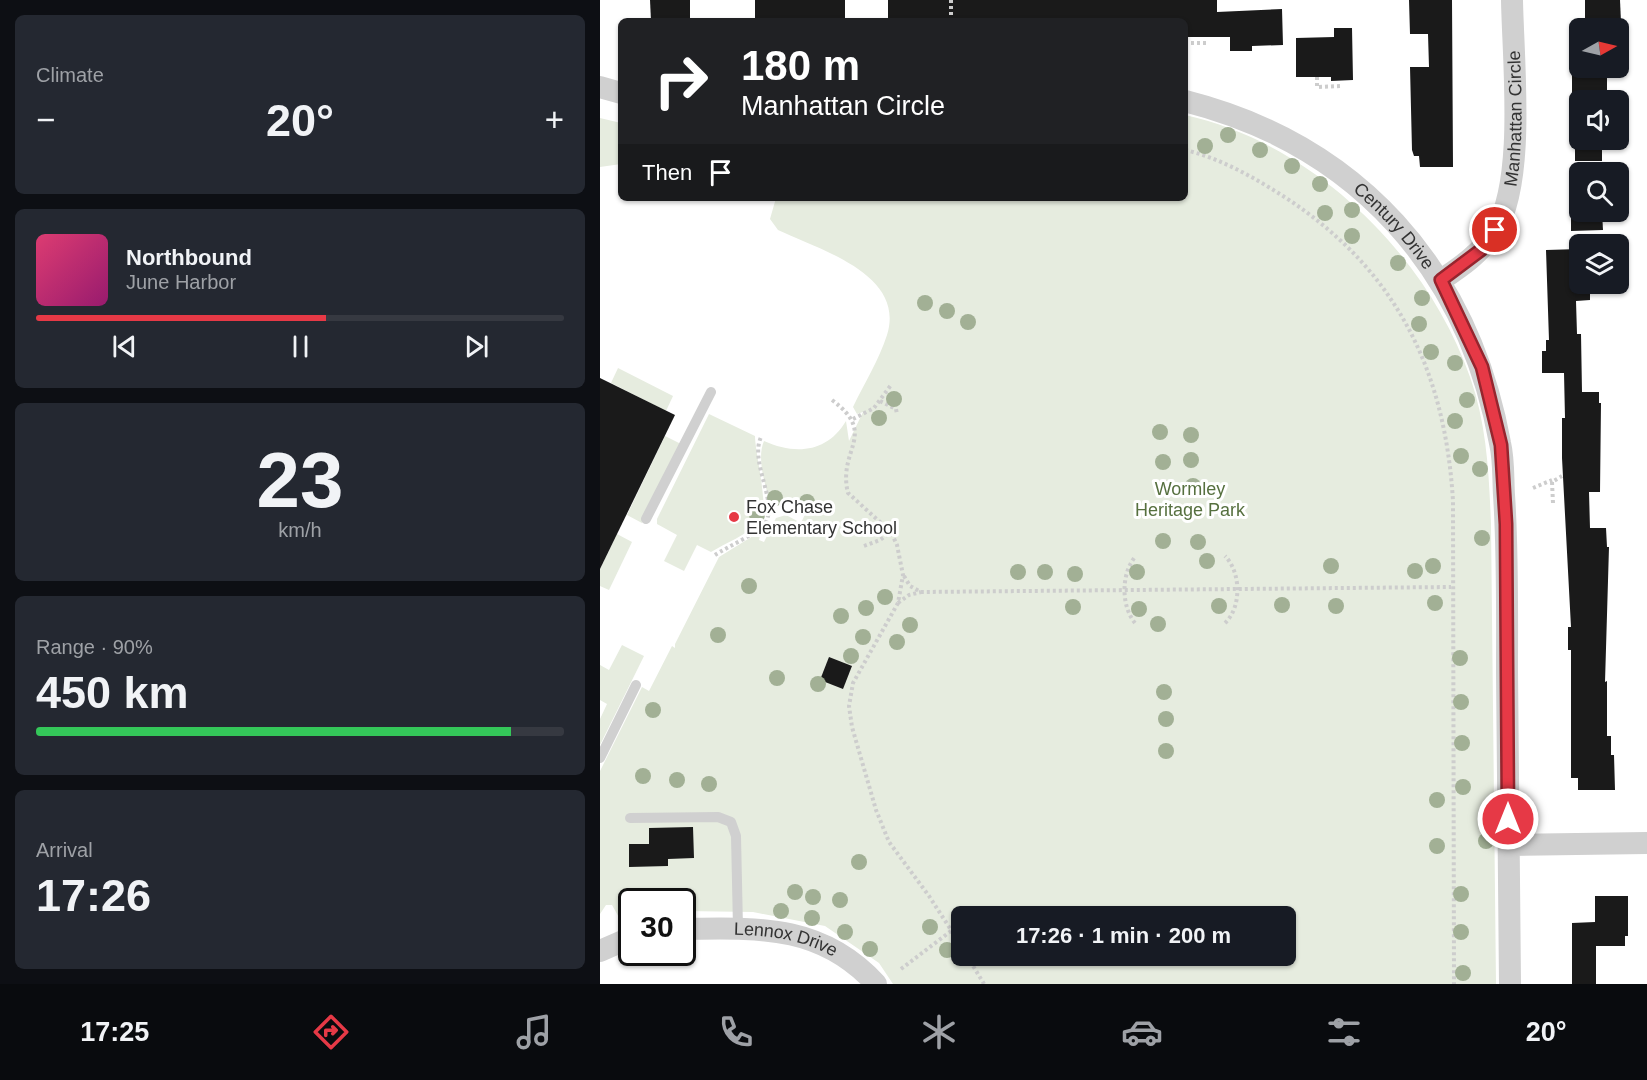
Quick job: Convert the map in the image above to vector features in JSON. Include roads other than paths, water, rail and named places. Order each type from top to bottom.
[{"type":"street","name":"Manhattan Circle","points":[[1441,280],[1481,250],[1495,230],[1507,203],[1514,170],[1512,0]]},
{"type":"street","points":[[600,87],[618,92]]},
{"type":"street","name":"Century Drive","points":[[1188,102],[1228,112],[1307,150],[1355,184],[1402,229],[1441,280],[1482,367],[1501,445],[1506,524],[1510,984]]},
{"type":"street","points":[[1509,845],[1647,843]]},
{"type":"street","name":"Lennox Drive","points":[[696,929],[772,929],[807,937],[835,949],[862,968],[876,984]]},
{"type":"street","points":[[600,951],[618,943]]},
{"type":"lane","points":[[646,519],[711,392]]},
{"type":"lane","points":[[600,759],[636,685]]},
{"type":"lane","points":[[630,818],[718,817],[731,822],[736,836],[738,928]]},
{"type":"place","name":"Fox Chase Elementary School","points":[[734,517]]},
{"type":"park label","name":"Wormley Heritage Park","points":[[1190,499]]}]
